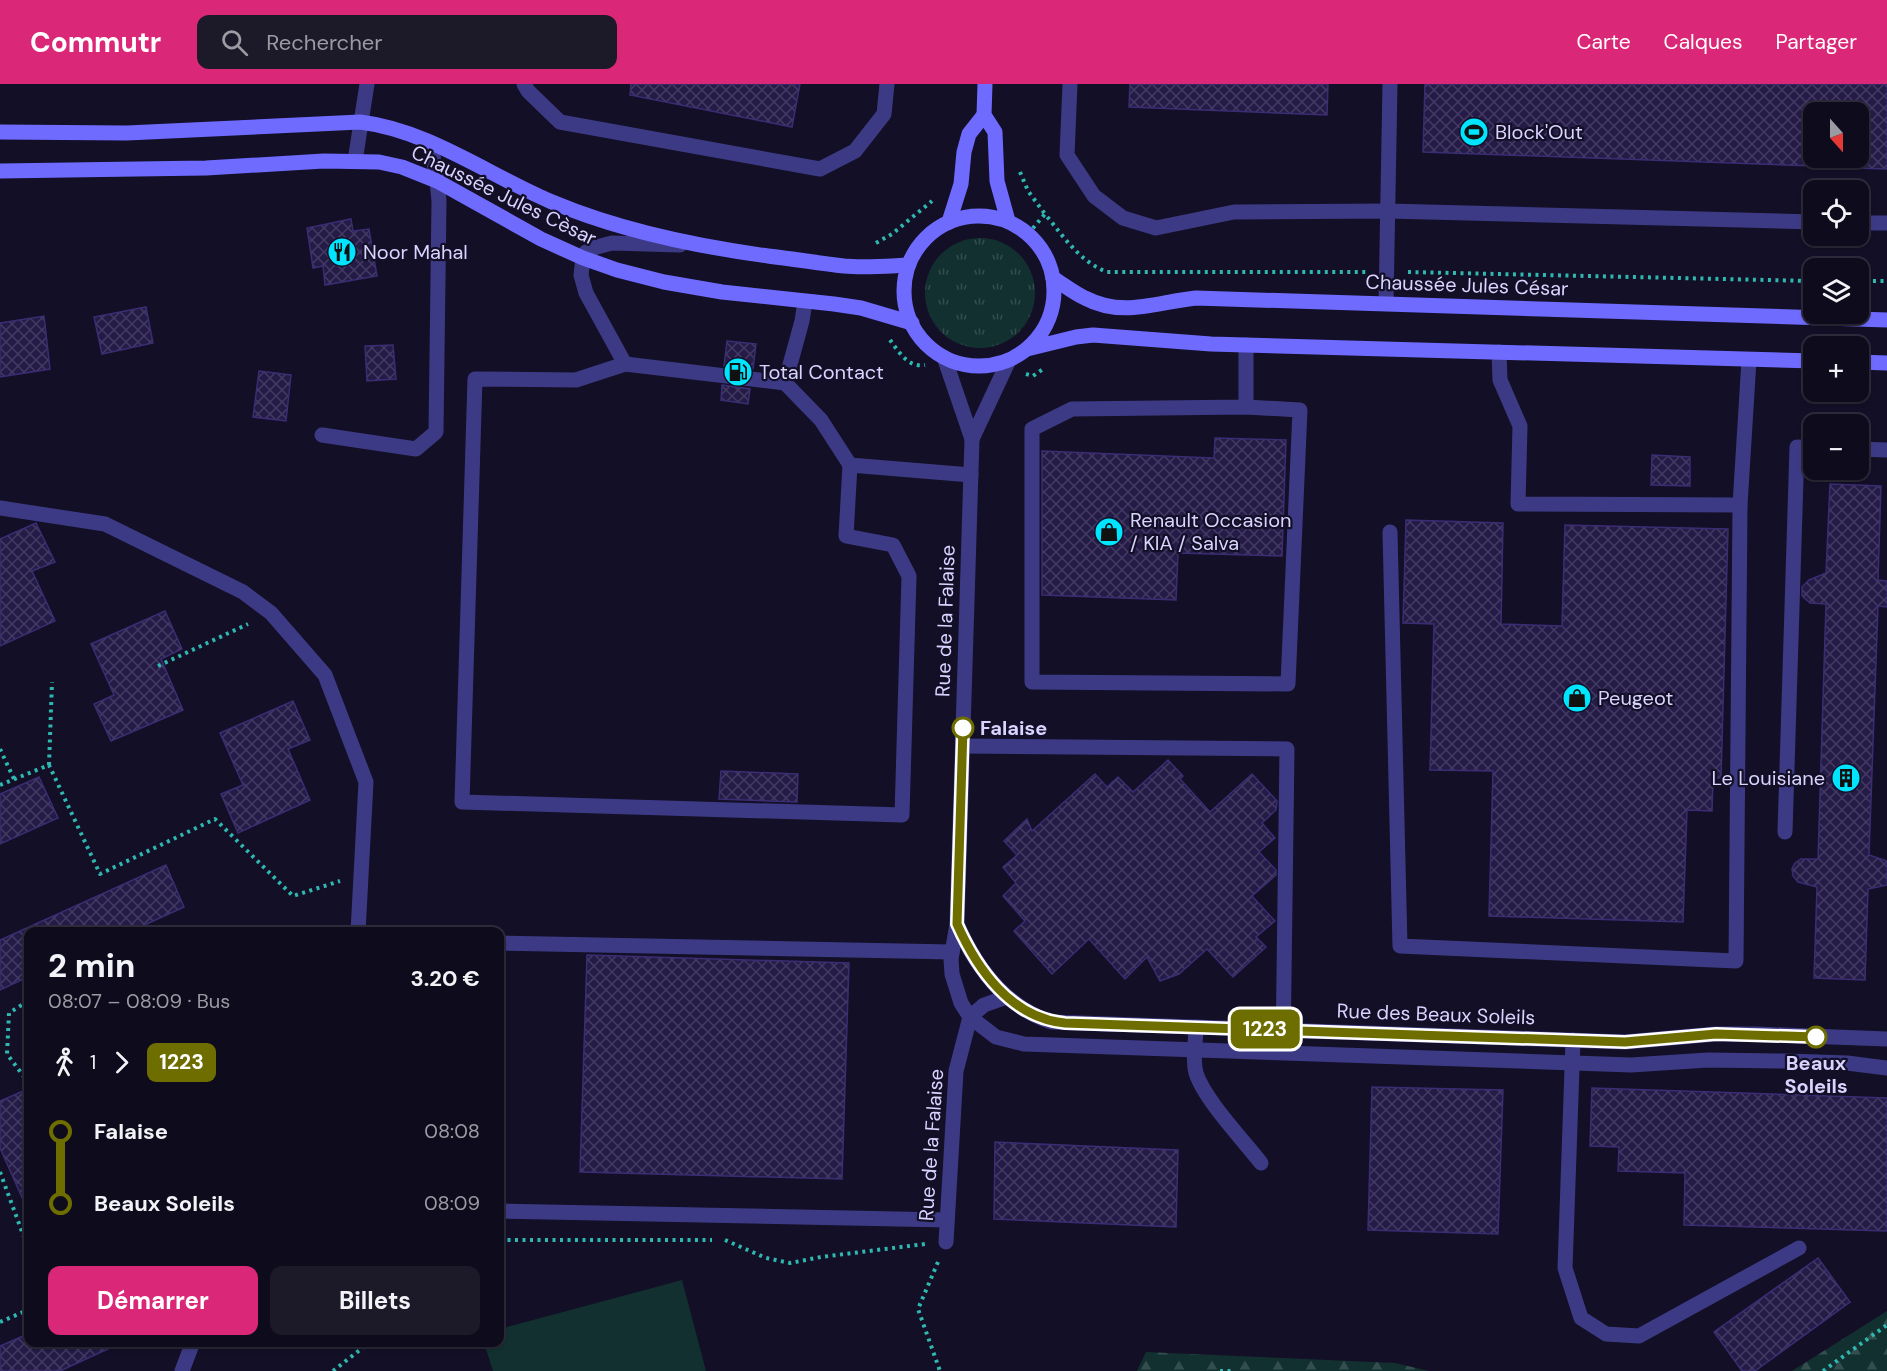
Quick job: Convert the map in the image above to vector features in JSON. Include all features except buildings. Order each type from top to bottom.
[{"type":"main road","points":[[985,84],[984,116],[995,132],[997,181],[1008,221]]},
{"type":"main road","points":[[949,222],[961,184],[964,152],[969,134],[984,116]]},
{"type":"main road","name":"Chaussée Jules Cèsar","points":[[0,132],[127,134],[360,122],[385,125],[430,143],[512,184],[571,210],[640,232],[704,247],[846,266],[908,265]]},
{"type":"main road","name":"Chaussée Jules Cèsar","points":[[0,171],[206,168],[324,161],[393,165],[437,181],[541,239],[583,258],[626,272],[682,286],[861,308],[914,327]]},
{"type":"main road","points":[[971,216],[1008,221],[1028,234],[1046,256],[1053,278],[1052,311],[1039,336],[1027,349],[1009,360],[976,366],[959,363],[942,355],[927,344],[914,327],[906,308],[904,291],[908,265],[923,241],[949,222],[971,216]]},
{"type":"main road","name":"Chaussée Jules César","points":[[1053,278],[1085,298],[1123,309],[1196,298],[1887,321]]},
{"type":"main road","points":[[1027,349],[1093,335],[1165,342],[1246,345],[1803,361]]},
{"type":"main road","points":[[1869,362],[1887,363]]},
{"type":"street","points":[[355,161],[368,84]]},
{"type":"street","points":[[524,84],[528,91],[560,122],[820,169],[855,151],[884,114],[887,84]]},
{"type":"street","points":[[1070,84],[1066,155],[1094,196],[1123,218],[1156,228],[1234,212],[1388,210],[1803,222]]},
{"type":"street","points":[[1386,303],[1390,84]]},
{"type":"street","points":[[322,435],[417,449],[436,432],[439,201],[430,143]]},
{"type":"street","points":[[1869,223],[1887,223]]},
{"type":"street","points":[[625,364],[586,293],[581,275],[586,252],[612,243],[704,247]]},
{"type":"street","points":[[784,383],[802,321],[805,302]]},
{"type":"street","points":[[1246,345],[1246,407]]},
{"type":"street","points":[[1499,352],[1500,380],[1520,426],[1518,504],[1740,505]]},
{"type":"street","name":"Rue de la Falaise","points":[[942,355],[972,439],[959,877]]},
{"type":"street","name":"Rue de la Falaise","points":[[972,439],[1009,360]]},
{"type":"street","points":[[1390,532],[1400,946],[1736,961],[1740,505],[1749,360]]},
{"type":"street","points":[[625,364],[784,383],[821,420],[850,465],[846,536],[893,545],[909,576],[902,815],[462,802],[475,379],[576,381],[625,364]]},
{"type":"street","points":[[1246,407],[1300,410],[1288,684],[1032,682],[1032,429],[1072,408],[1246,407]]},
{"type":"street","points":[[1785,832],[1797,447],[1803,447]]},
{"type":"street","points":[[1869,449],[1887,450]]},
{"type":"street","points":[[850,465],[971,475]]},
{"type":"street","points":[[0,508],[105,524],[243,592],[271,614],[325,675],[366,782],[358,927]]},
{"type":"street","points":[[963,746],[1287,749],[1283,1052]]},
{"type":"street","name":"Rue des Beaux Soleils","points":[[959,877],[952,974],[961,1003],[970,1017],[996,1037],[1024,1044],[1631,1065],[1731,1059],[1847,1063],[1887,1068]]},
{"type":"street","name":"Rue des Beaux Soleils","points":[[957,924],[978,966],[993,984],[1036,1017],[1051,1022],[1625,1042],[1716,1034],[1887,1040]]},
{"type":"street","points":[[504,943],[952,952]]},
{"type":"street","points":[[970,1017],[984,1005],[1007,997]]},
{"type":"street","name":"Rue de la Falaise","points":[[946,1242],[956,1071],[970,1017]]},
{"type":"street","points":[[1196,1027],[1196,1072],[1200,1083],[1261,1163]]},
{"type":"street","points":[[1573,1040],[1565,1268],[1581,1318],[1606,1334],[1639,1336],[1799,1248]]},
{"type":"street","points":[[504,1211],[947,1220]]},
{"type":"street","points":[[182,1371],[191,1347]]},
{"type":"path","points":[[1018,164],[1028,191],[1045,214],[1078,253],[1092,266],[1107,272],[1373,272]]},
{"type":"path","points":[[871,245],[892,234],[936,194]]},
{"type":"path","points":[[1028,234],[1045,214]]},
{"type":"path","points":[[1404,272],[1803,280]]},
{"type":"path","points":[[1869,281],[1887,281]]},
{"type":"path","points":[[914,327],[890,340],[907,361],[915,366],[921,366],[942,355]]},
{"type":"path","points":[[158,666],[271,614]]},
{"type":"path","points":[[52,682],[49,765],[100,874],[214,819],[293,896],[361,874]]},
{"type":"path","points":[[0,749],[14,779]]},
{"type":"path","points":[[0,785],[49,765]]},
{"type":"path","points":[[24,1004],[9,1013],[7,1054],[24,1077]]},
{"type":"path","points":[[0,1172],[24,1237]]},
{"type":"path","points":[[504,1240],[727,1240],[766,1258],[790,1263],[820,1257],[946,1242],[918,1309],[940,1371]]},
{"type":"path","points":[[0,1322],[24,1312]]},
{"type":"path","points":[[1823,1371],[1887,1325]]},
{"type":"path","points":[[333,1371],[364,1347]]},
{"type":"path","points":[[1220,1371],[1231,1371]]},
{"type":"green space","points":[[980,238],[1001,242],[1019,254],[1031,272],[1035,293],[1031,314],[1019,332],[1001,344],[980,348],[959,344],[941,332],[929,314],[925,293],[929,272],[941,254],[959,242]]},
{"type":"green space","points":[[682,1280],[706,1371],[493,1371],[485,1347],[504,1347],[504,1328]]},
{"type":"green space","points":[[1887,1311],[1887,1371],[1792,1371]]},
{"type":"green space","points":[[1146,1352],[1395,1363],[1429,1371],[1137,1371]]},
{"type":"bus line","name":"1223","points":[[963,728],[957,924],[978,966],[993,984],[1036,1017],[1051,1022],[1065,1023],[1625,1042],[1716,1034],[1816,1037]]},
{"type":"place","name":"Block'Out","points":[[1474,132]]},
{"type":"place","name":"Noor Mahal","points":[[342,252]]},
{"type":"place","name":"Total Contact","points":[[738,372]]},
{"type":"place","name":"Renault Occasion / KIA / Salva","points":[[1109,532]]},
{"type":"place","name":"Peugeot","points":[[1577,698]]},
{"type":"place","name":"Falaise","points":[[963,728]]},
{"type":"place","name":"Le Louisiane","points":[[1846,778]]},
{"type":"place","name":"Beaux Soleils","points":[[1816,1037]]}]
